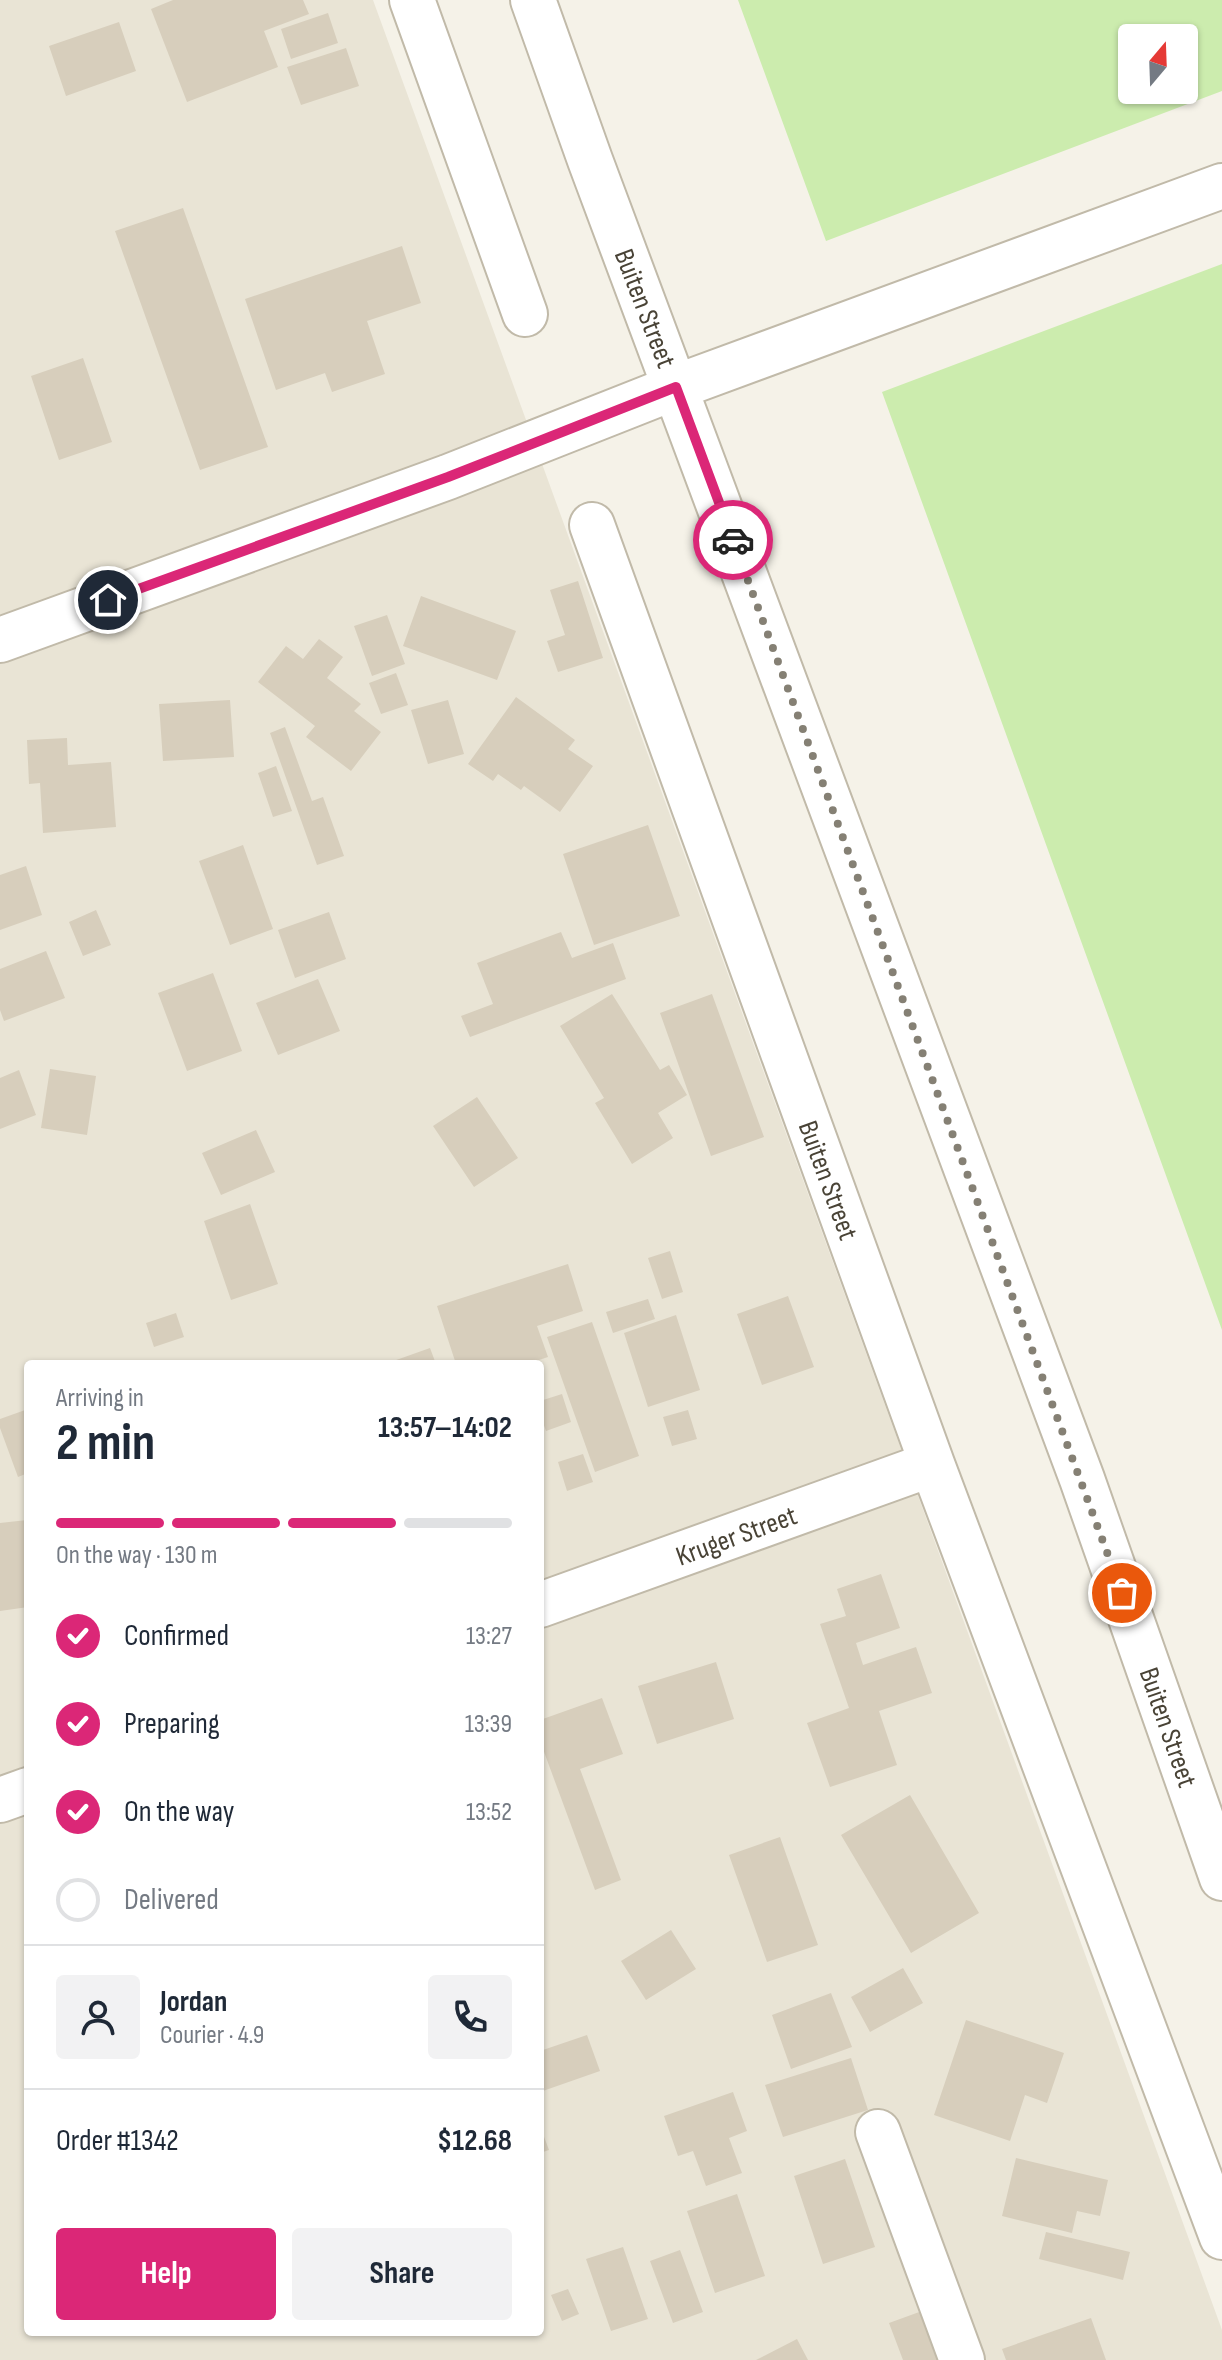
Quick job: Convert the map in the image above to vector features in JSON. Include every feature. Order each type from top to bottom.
[{"type":"street","points":[[412,0],[525,314]]},
{"type":"street","name":"Buiten Street","points":[[533,0],[1082,1479],[1222,1878]]},
{"type":"street","points":[[0,640],[448,477],[676,387],[1222,186]]},
{"type":"street","name":"Buiten Street","points":[[592,525],[932,1464],[1222,2237]]},
{"type":"street","name":"Kruger Street","points":[[544,1604],[932,1464]]},
{"type":"street","points":[[0,1800],[24,1791]]},
{"type":"street","points":[[878,2132],[962,2360]]},
{"type":"shaded area","points":[[0,0],[373,0],[1222,2330],[1222,2360],[0,2360]]},
{"type":"green space","points":[[738,0],[1222,0],[1222,91],[1198,100],[1198,24],[1118,24],[1118,104],[1188,104],[826,241]]},
{"type":"green space","points":[[1222,264],[1222,1330],[882,392]]},
{"type":"building","points":[[173,0],[303,0],[309,14],[264,31],[278,67],[187,102],[151,9]]},
{"type":"building","points":[[328,13],[338,43],[291,59],[281,29]]},
{"type":"building","points":[[119,22],[136,71],[66,96],[49,46]]},
{"type":"building","points":[[346,48],[359,86],[301,105],[287,67]]},
{"type":"building","points":[[183,208],[268,447],[200,470],[115,231]]},
{"type":"building","points":[[402,246],[421,303],[367,321],[385,374],[332,392],[325,373],[276,390],[245,299]]},
{"type":"building","points":[[83,358],[112,442],[59,460],[31,376]]},
{"type":"building","points":[[578,581],[603,658],[558,672],[547,641],[565,635],[550,590]]},
{"type":"building","points":[[421,596],[516,631],[497,680],[403,646]]},
{"type":"building","points":[[387,615],[405,664],[372,676],[354,626]]},
{"type":"building","points":[[319,639],[343,657],[327,678],[361,704],[354,711],[381,732],[351,771],[306,737],[315,726],[258,682],[286,646],[303,659]]},
{"type":"building","points":[[396,673],[408,705],[381,714],[369,683]]},
{"type":"building","points":[[516,697],[575,740],[568,749],[593,766],[560,812],[524,786],[521,790],[498,774],[493,781],[468,764]]},
{"type":"building","points":[[230,700],[234,757],[163,761],[159,704]]},
{"type":"building","points":[[448,700],[464,754],[428,764],[411,710]]},
{"type":"building","points":[[285,727],[312,801],[323,797],[344,856],[317,865],[270,733]]},
{"type":"building","points":[[67,738],[68,765],[111,762],[116,827],[43,833],[40,783],[29,784],[27,740]]},
{"type":"building","points":[[276,766],[292,811],[273,817],[258,773]]},
{"type":"building","points":[[648,825],[680,916],[594,945],[563,854]]},
{"type":"building","points":[[243,845],[273,929],[230,945],[199,861]]},
{"type":"building","points":[[26,866],[42,915],[0,930],[0,875]]},
{"type":"building","points":[[96,910],[111,945],[83,956],[69,922]]},
{"type":"building","points":[[329,912],[346,959],[295,978],[278,930]]},
{"type":"building","points":[[561,932],[572,958],[613,943],[626,979],[470,1037],[461,1016],[493,1004],[477,963]]},
{"type":"building","points":[[46,951],[65,998],[4,1021],[0,1010],[0,969]]},
{"type":"building","points":[[213,973],[242,1051],[187,1071],[158,993]]},
{"type":"building","points":[[318,979],[340,1031],[278,1055],[256,1003]]},
{"type":"building","points":[[612,994],[660,1070],[669,1065],[687,1095],[658,1113],[673,1138],[632,1164],[595,1103],[604,1098],[560,1026]]},
{"type":"building","points":[[712,994],[764,1137],[711,1156],[660,1013]]},
{"type":"building","points":[[50,1069],[96,1076],[87,1135],[41,1128]]},
{"type":"building","points":[[19,1070],[36,1115],[0,1129],[0,1078]]},
{"type":"building","points":[[477,1097],[518,1158],[474,1187],[433,1126]]},
{"type":"building","points":[[256,1130],[275,1172],[221,1195],[202,1153]]},
{"type":"building","points":[[250,1204],[278,1284],[231,1300],[204,1221]]},
{"type":"building","points":[[670,1251],[683,1292],[662,1299],[648,1258]]},
{"type":"building","points":[[568,1264],[583,1311],[537,1326],[548,1357],[539,1360],[455,1360],[437,1306]]},
{"type":"building","points":[[788,1296],[814,1367],[762,1385],[737,1314]]},
{"type":"building","points":[[648,1299],[655,1319],[613,1333],[606,1312]]},
{"type":"building","points":[[176,1313],[184,1337],[154,1347],[146,1323]]},
{"type":"building","points":[[676,1315],[700,1390],[648,1407],[624,1333]]},
{"type":"building","points":[[592,1322],[639,1456],[595,1472],[547,1337]]},
{"type":"building","points":[[430,1348],[434,1360],[396,1360]]},
{"type":"building","points":[[562,1394],[571,1422],[546,1431],[544,1400]]},
{"type":"building","points":[[24,1410],[24,1475],[18,1477],[0,1428],[0,1419]]},
{"type":"building","points":[[688,1410],[697,1439],[672,1446],[663,1417]]},
{"type":"building","points":[[583,1454],[593,1482],[567,1491],[558,1462]]},
{"type":"building","points":[[24,1520],[24,1608],[0,1611],[0,1523]]},
{"type":"building","points":[[881,1574],[900,1628],[856,1643],[863,1665],[916,1647],[932,1693],[879,1711],[897,1765],[830,1787],[807,1723],[849,1708],[820,1624],[846,1616],[837,1589]]},
{"type":"building","points":[[716,1662],[734,1719],[657,1744],[638,1686]]},
{"type":"building","points":[[602,1698],[623,1754],[580,1769],[621,1880],[595,1890],[544,1752],[544,1719]]},
{"type":"building","points":[[910,1795],[979,1913],[911,1953],[841,1835]]},
{"type":"building","points":[[780,1837],[818,1945],[767,1962],[729,1855]]},
{"type":"building","points":[[671,1930],[696,1969],[646,2000],[621,1961]]},
{"type":"building","points":[[903,1968],[923,2003],[870,2032],[851,1997]]},
{"type":"building","points":[[831,1993],[852,2047],[791,2069],[772,2015]]},
{"type":"building","points":[[966,2020],[1064,2053],[1047,2103],[1025,2095],[1010,2141],[934,2115]]},
{"type":"building","points":[[587,2035],[600,2071],[544,2091],[544,2050]]},
{"type":"building","points":[[851,2058],[868,2110],[783,2137],[765,2085]]},
{"type":"building","points":[[733,2092],[747,2131],[729,2138],[742,2173],[706,2186],[693,2151],[678,2156],[664,2116]]},
{"type":"building","points":[[1016,2158],[1108,2180],[1100,2216],[1077,2211],[1072,2233],[1002,2216]]},
{"type":"building","points":[[845,2159],[875,2247],[823,2264],[794,2176]]},
{"type":"building","points":[[737,2194],[765,2276],[715,2293],[687,2211]]},
{"type":"building","points":[[1046,2232],[1130,2252],[1123,2280],[1039,2259]]},
{"type":"building","points":[[623,2247],[648,2319],[611,2331],[586,2259]]},
{"type":"building","points":[[680,2250],[703,2312],[673,2323],[650,2261]]},
{"type":"building","points":[[568,2289],[579,2314],[562,2321],[551,2295]]},
{"type":"building","points":[[922,2311],[940,2360],[903,2360],[889,2323]]},
{"type":"building","points":[[1091,2318],[1106,2360],[1006,2360],[1002,2349]]},
{"type":"building","points":[[797,2339],[808,2360],[756,2360]]},
{"type":"way so far","points":[[733,540],[1122,1593]]},
{"type":"route","points":[[108,600],[448,477],[676,387],[733,540]]}]
